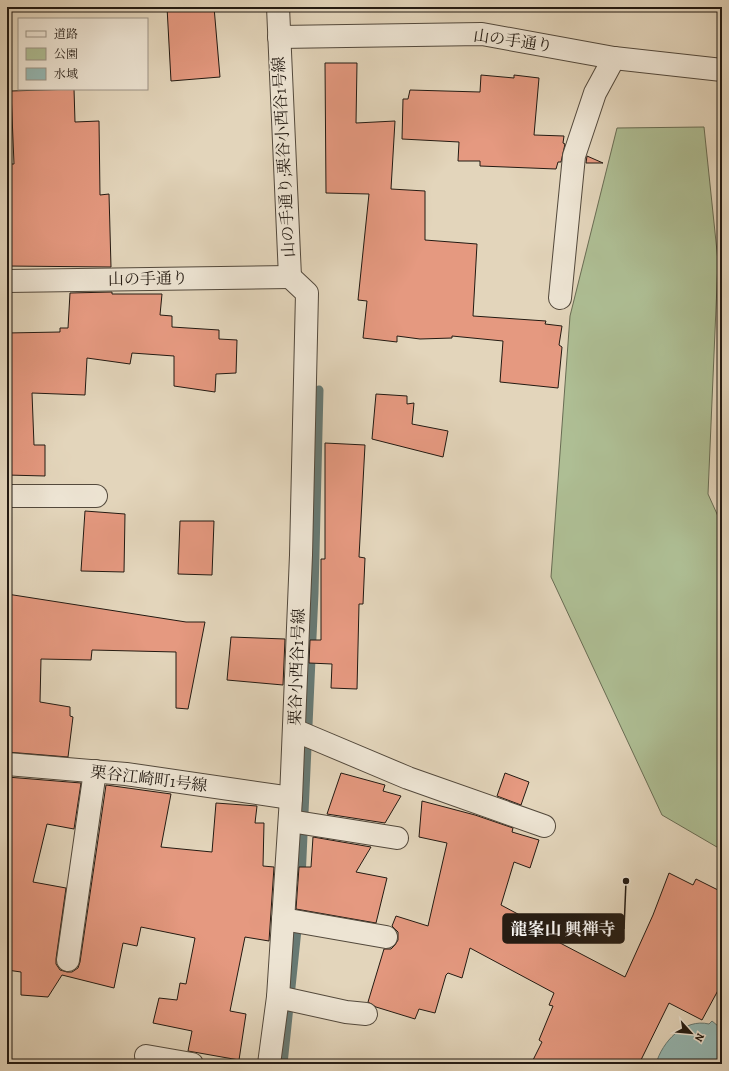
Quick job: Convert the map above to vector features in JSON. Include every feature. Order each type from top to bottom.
[{"type":"street","points":[[278,7],[279,37]]},
{"type":"street","name":"山の手通り","points":[[279,37],[482,34],[614,58],[722,70]]},
{"type":"street","name":"山の手通り;栗谷小西谷1号線","points":[[279,37],[290,277]]},
{"type":"street","points":[[560,298],[574,156],[596,93],[614,58]]},
{"type":"street","name":"山の手通り","points":[[7,281],[290,277]]},
{"type":"street","name":"栗谷小西谷1号線","points":[[269,1064],[278,997],[290,821],[302,555],[307,293],[290,277]]},
{"type":"street","points":[[7,496],[96,496]]},
{"type":"street","points":[[294,730],[408,778],[544,826]]},
{"type":"street","name":"栗谷江崎町1号線","points":[[7,764],[126,774],[291,798]]},
{"type":"street","points":[[68,960],[95,771]]},
{"type":"street","points":[[290,821],[397,838]]},
{"type":"street","points":[[283,919],[386,937]]},
{"type":"street","points":[[278,997],[346,1012],[366,1014]]},
{"type":"street","points":[[146,1056],[192,1064]]},
{"type":"green space","points":[[704,127],[718,261],[708,494],[722,525],[722,850],[662,815],[551,577],[570,316],[617,128]]},
{"type":"water","points":[[712,1021],[718,1026],[721,1032],[721,1064],[656,1064],[663,1048],[675,1034],[683,1028],[691,1025],[700,1023],[709,1024]]},
{"type":"building","points":[[167,7],[214,7],[220,77],[171,81]]},
{"type":"building","points":[[325,63],[357,63],[356,123],[395,121],[391,189],[425,191],[425,240],[477,244],[473,316],[546,321],[545,324],[562,326],[559,345],[562,347],[558,388],[500,382],[503,341],[452,336],[452,338],[420,339],[397,336],[397,342],[363,338],[367,301],[358,300],[369,194],[326,193]]},
{"type":"building","points":[[481,75],[514,78],[514,75],[539,78],[534,135],[564,136],[563,143],[565,144],[561,162],[558,162],[556,169],[480,166],[480,161],[458,161],[459,142],[402,139],[403,99],[408,99],[410,90],[480,92]]},
{"type":"building","points":[[74,90],[75,122],[99,121],[100,195],[109,194],[111,267],[7,266],[7,164],[14,164],[11,91]]},
{"type":"building","points":[[587,156],[603,163],[586,163]]},
{"type":"building","points":[[112,292],[112,294],[162,294],[160,315],[172,316],[172,327],[219,330],[219,339],[237,340],[236,373],[216,374],[215,392],[174,386],[174,356],[132,353],[130,364],[87,358],[85,395],[32,393],[34,445],[45,445],[45,476],[7,475],[7,333],[60,332],[60,328],[68,328],[70,293]]},
{"type":"building","points":[[376,394],[407,396],[407,404],[414,403],[412,424],[448,431],[443,457],[372,439]]},
{"type":"building","points":[[325,443],[365,445],[359,557],[365,558],[363,604],[359,604],[357,689],[331,688],[332,664],[309,663],[310,640],[321,640],[321,559],[325,559]]},
{"type":"building","points":[[85,511],[125,514],[124,572],[81,571]]},
{"type":"building","points":[[180,521],[214,521],[212,575],[178,574]]},
{"type":"building","points":[[7,594],[186,622],[205,622],[188,709],[176,708],[176,652],[92,650],[91,660],[41,659],[40,702],[70,707],[70,716],[73,717],[68,757],[7,752]]},
{"type":"building","points":[[231,637],[285,639],[283,685],[227,680]]},
{"type":"building","points":[[341,773],[385,785],[383,791],[401,796],[385,823],[327,814]]},
{"type":"building","points":[[505,773],[529,782],[521,805],[497,796]]},
{"type":"building","points":[[7,777],[81,783],[74,829],[47,824],[33,882],[66,888],[56,964],[60,970],[67,972],[72,972],[78,968],[80,962],[106,785],[171,794],[161,847],[212,852],[216,803],[257,806],[255,823],[264,823],[263,866],[274,867],[269,941],[245,937],[230,1011],[246,1014],[239,1060],[188,1051],[192,1031],[153,1023],[159,998],[177,1000],[180,983],[186,984],[195,938],[141,927],[137,946],[123,943],[114,988],[62,975],[48,997],[21,995],[21,972],[7,970]]},
{"type":"building","points":[[422,801],[475,815],[513,828],[512,832],[539,840],[530,868],[514,862],[501,905],[544,928],[541,933],[625,977],[653,915],[669,873],[693,885],[696,879],[722,892],[722,983],[702,1020],[669,1003],[639,1064],[531,1064],[542,1042],[539,1040],[553,1006],[549,1005],[554,993],[470,948],[462,978],[448,973],[446,975],[435,1013],[419,1009],[415,1019],[376,1007],[368,1002],[384,949],[391,949],[398,940],[398,932],[392,926],[396,916],[428,926],[447,843],[419,837]]},
{"type":"building","points":[[313,837],[371,847],[356,872],[387,878],[376,923],[296,909],[299,867],[311,867]]},
{"type":"waterway","points":[[301,879],[314,593],[319,390]]},
{"type":"waterway","points":[[283,1064],[298,920]]},
{"type":"place","name":"龍峯山 興禅寺","points":[[626,881]]}]
